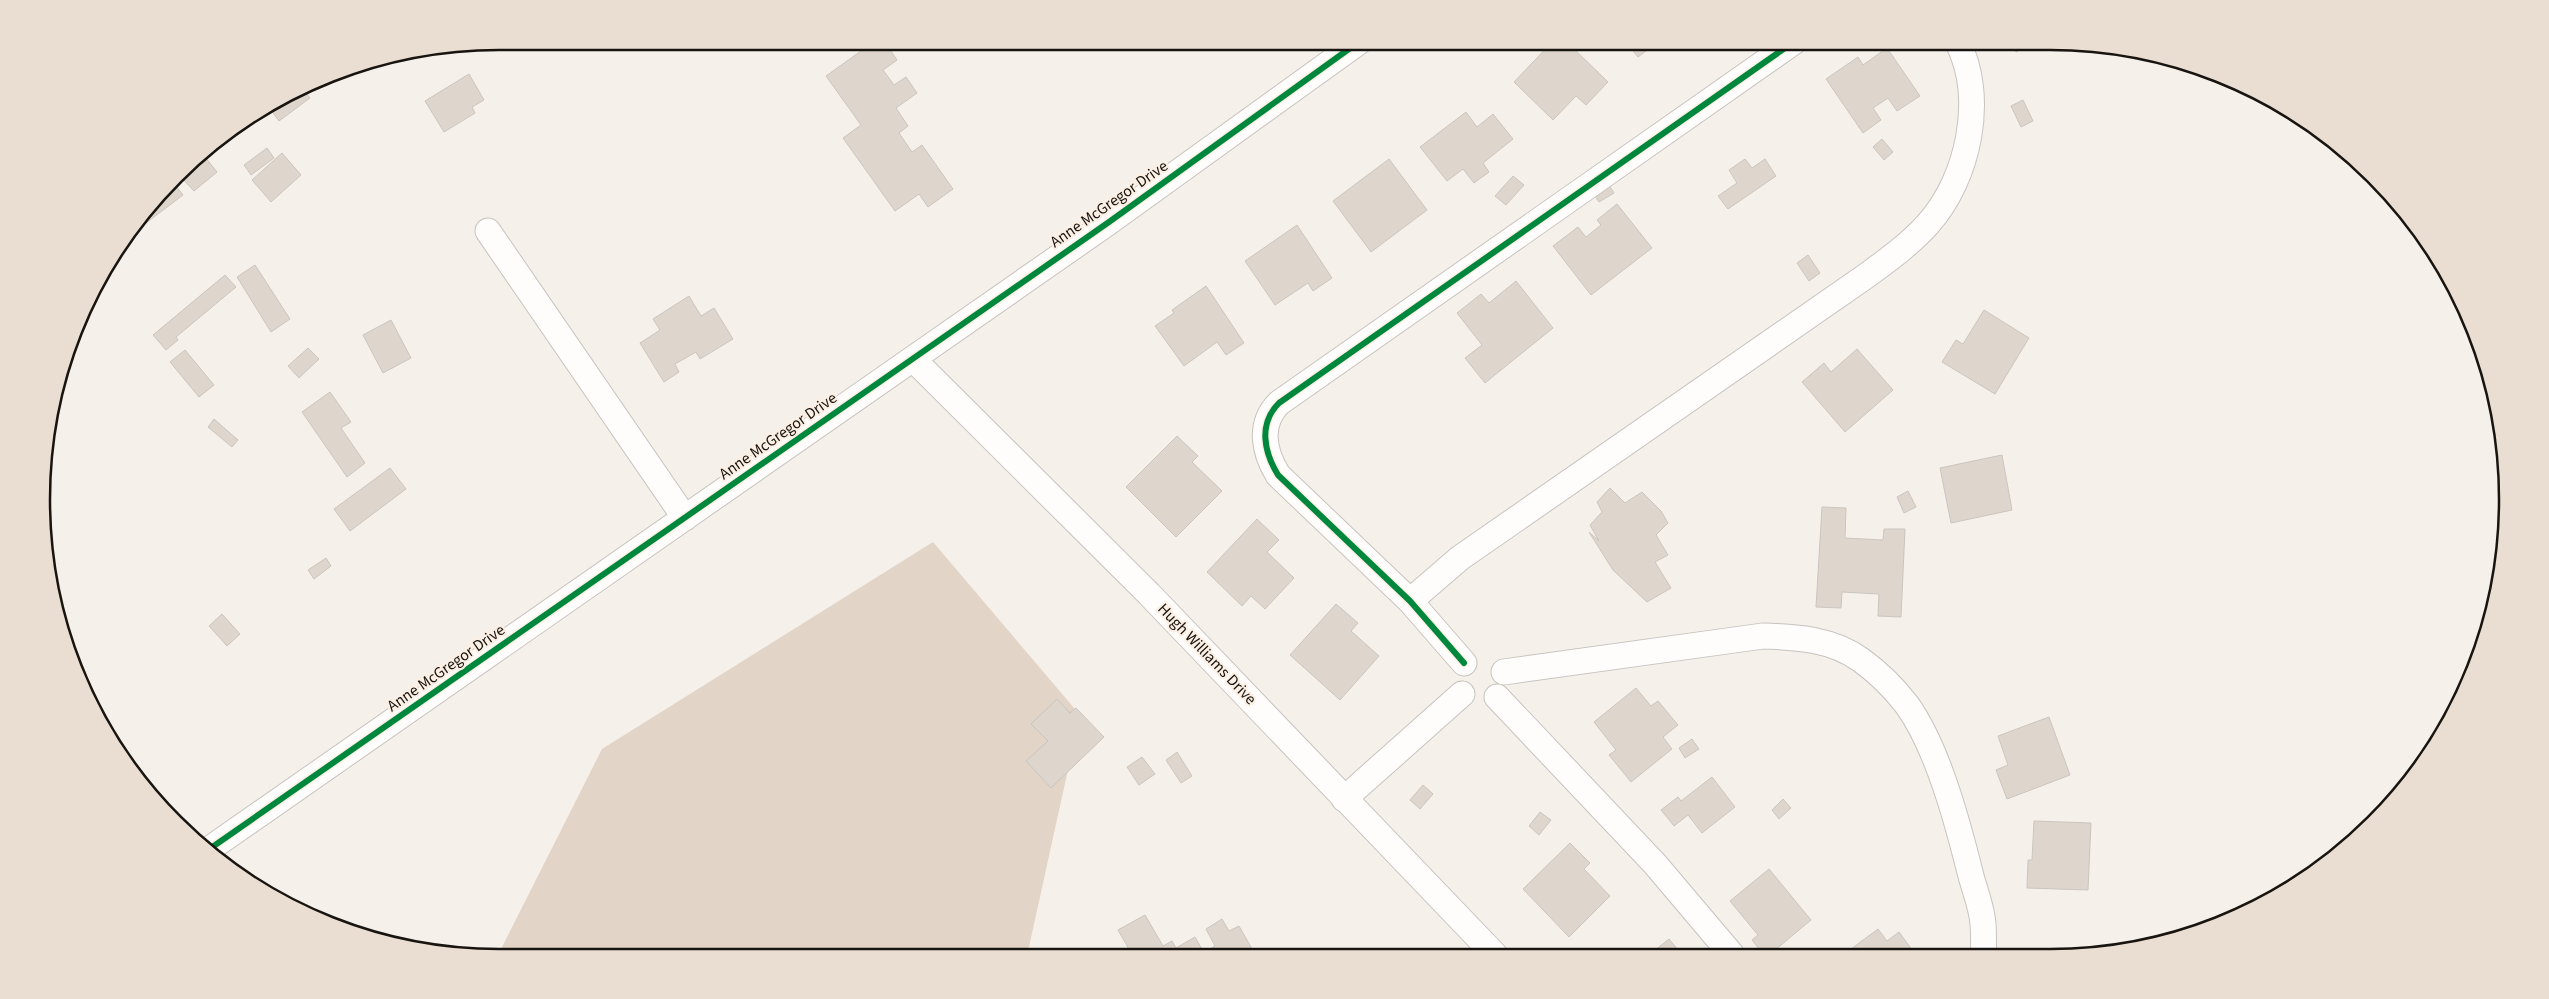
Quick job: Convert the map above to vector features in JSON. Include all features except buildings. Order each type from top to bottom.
[{"type":"street","name":"Anne McGregor Drive","points":[[214,846],[1109,222],[1348,50]]},
{"type":"street","points":[[1464,663],[1410,601],[1278,476],[1272,465],[1266,444],[1266,423],[1270,412],[1287,397],[1782,50]]},
{"type":"street","points":[[1410,601],[1460,558],[1866,276],[1914,239],[1943,203],[1961,165],[1971,129],[1973,94],[1962,50]]},
{"type":"street","points":[[488,231],[685,518]]},
{"type":"street","name":"Hugh Williams Drive","points":[[913,359],[1149,594],[1489,949]]},
{"type":"street","points":[[1504,672],[1763,636],[1797,637],[1830,644],[1860,659],[1888,682],[1908,706],[1923,731],[1952,806],[1983,923],[1984,949]]},
{"type":"street","points":[[1473,658],[1492,659],[1504,672],[1504,682],[1497,697],[1483,703],[1468,699],[1462,694],[1458,678],[1464,663],[1473,658]]},
{"type":"street","points":[[1344,799],[1462,694]]},
{"type":"street","points":[[1497,697],[1655,864],[1727,949]]},
{"type":"shaded area","points":[[933,542],[1080,715],[1029,949],[501,949],[602,749]]},
{"type":"cycle path","points":[[214,846],[1109,222],[1348,50]]},
{"type":"cycle path","points":[[1464,663],[1410,601],[1278,475],[1269,457],[1265,438],[1268,420],[1272,411],[1279,403],[1782,50]]}]
